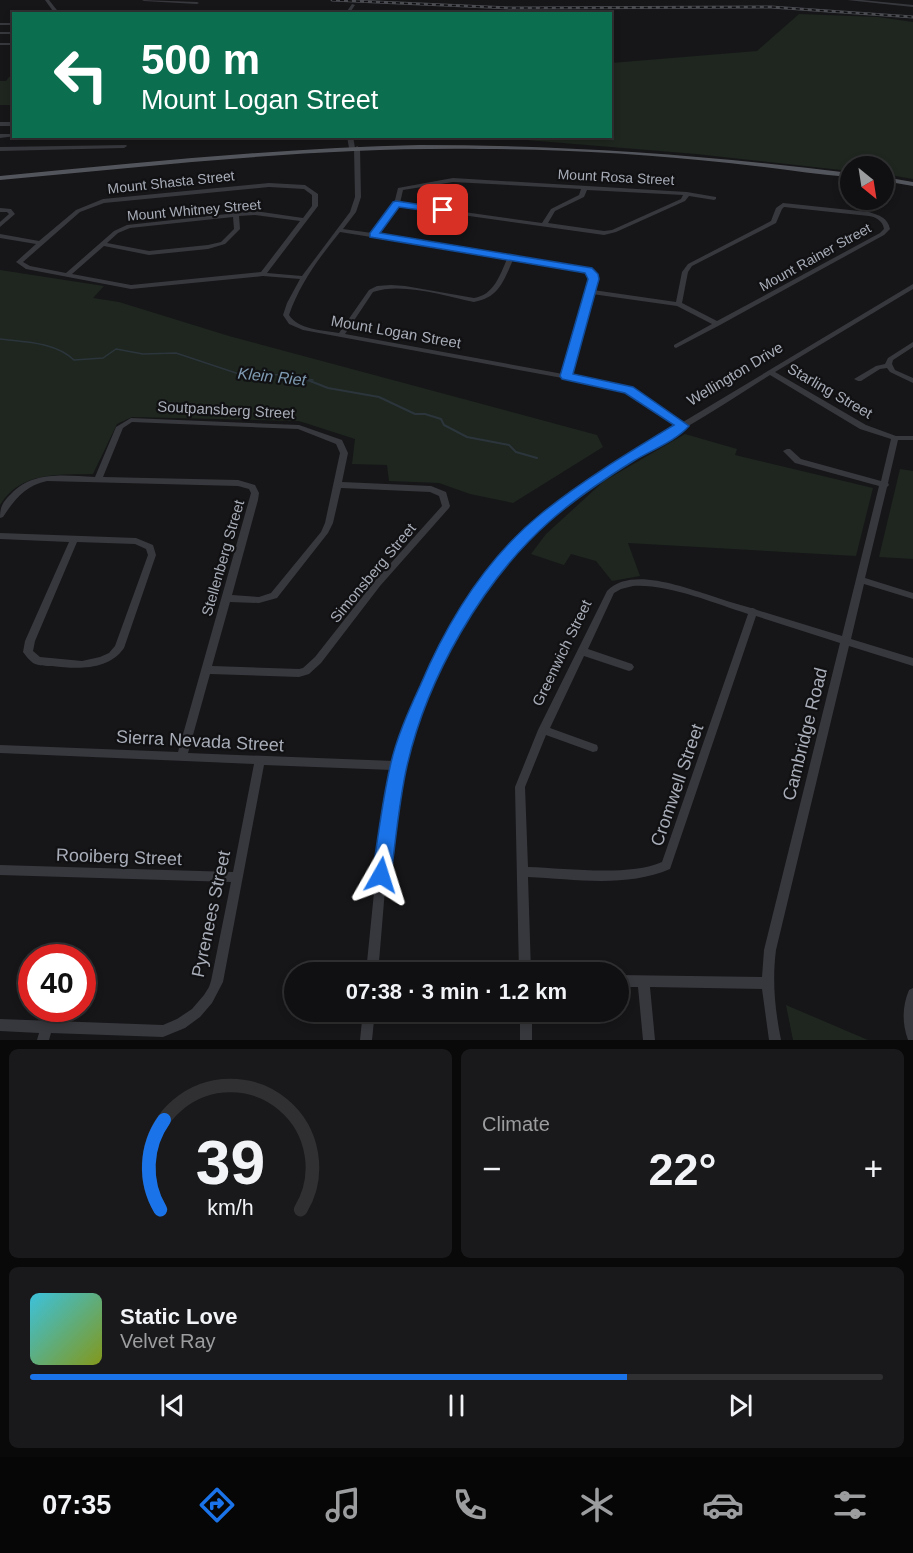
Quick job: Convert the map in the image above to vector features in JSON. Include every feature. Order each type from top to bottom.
[{"type":"main road","points":[[0,178],[197,158],[355,148],[470,146],[608,151],[718,159],[840,174]]},
{"type":"main road","points":[[894,181],[913,184]]},
{"type":"street","points":[[47,0],[56,12]]},
{"type":"street","points":[[144,0],[197,3]]},
{"type":"street","points":[[849,0],[913,6]]},
{"type":"street","points":[[348,12],[353,5]]},
{"type":"street","points":[[6,44],[12,40]]},
{"type":"street","points":[[0,44],[12,44]]},
{"type":"street","name":"Mount Logan Street","points":[[352,138],[355,148],[357,202],[305,278],[287,310],[288,320],[305,329],[566,376],[628,390],[683,426]]},
{"type":"street","points":[[0,148],[124,146]]},
{"type":"street","name":"Mount Rosa Street","points":[[374,235],[396,204],[398,192],[402,188],[448,180],[687,194]]},
{"type":"street","name":"Mount Shasta Street","points":[[263,274],[315,206],[316,198],[313,191],[305,188],[269,185],[103,201],[78,211],[20,260],[20,264],[131,287],[263,274],[305,278]]},
{"type":"street","points":[[544,225],[553,210],[582,196],[585,187]]},
{"type":"street","points":[[687,194],[714,198]]},
{"type":"street","name":"Mount Rosa Street","points":[[396,204],[609,233],[679,202],[687,194]]},
{"type":"street","name":"Mount Rainer Street","points":[[676,346],[882,234],[887,229],[886,224],[877,216],[869,214],[785,204],[779,208],[777,219],[774,222],[690,265],[685,272],[679,304]]},
{"type":"street","points":[[0,210],[9,210],[12,214],[0,225]]},
{"type":"street","name":"Mount Whitney Street","points":[[67,275],[116,232],[129,226],[255,213],[305,220]]},
{"type":"street","points":[[102,244],[152,253],[215,246],[225,241],[237,229],[236,215]]},
{"type":"street","points":[[340,230],[585,269],[594,276],[566,376]]},
{"type":"street","points":[[0,236],[39,243]]},
{"type":"street","points":[[340,336],[376,287],[390,286],[474,300],[485,299],[492,294],[511,257]]},
{"type":"street","name":"Wellington Drive","points":[[373,962],[383,855],[398,766],[418,707],[444,648],[462,616],[501,563],[529,532],[575,494],[913,286]]},
{"type":"street","points":[[590,292],[679,304],[718,324]]},
{"type":"street","points":[[913,344],[889,359],[888,366],[892,371],[913,381]]},
{"type":"street","points":[[858,380],[878,367],[888,366]]},
{"type":"street","name":"Starling Street","points":[[770,372],[862,427],[895,438],[913,438]]},
{"type":"street","name":"Soutpansberg Street","points":[[99,477],[121,425],[131,420],[307,429],[335,439],[342,445],[344,453],[328,528],[280,590],[267,599],[226,598]]},
{"type":"street","name":"Cambridge Road","points":[[775,1040],[767,1002],[766,983],[772,939],[895,438]]},
{"type":"street","points":[[787,452],[798,461],[885,485]]},
{"type":"street","name":"Stellenberg Street","points":[[0,515],[14,494],[38,479],[99,477],[238,483],[252,487],[255,493],[254,500],[182,756]]},
{"type":"street","name":"Simonsberg Street","points":[[207,670],[292,673],[306,671],[318,660],[377,584],[446,506],[443,494],[431,489],[338,485]]},
{"type":"street","points":[[0,536],[136,541],[148,545],[152,555],[119,648],[112,656],[95,663],[39,661],[30,656],[28,647],[74,540]]},
{"type":"street","points":[[861,580],[913,596]]},
{"type":"street","name":"Greenwich Street","points":[[525,962],[520,787],[543,730],[611,591],[622,584],[633,582],[663,585],[913,662]]},
{"type":"street","name":"Cromwell Street","points":[[522,872],[637,874],[658,871],[666,865],[753,611]]},
{"type":"street","points":[[582,651],[629,667]]},
{"type":"street","points":[[543,730],[594,748]]},
{"type":"street","name":"Sierra Nevada Street","points":[[0,748],[398,766]]},
{"type":"street","name":"Pyrenees Street","points":[[0,1025],[45,1034],[163,1031],[190,1018],[212,997],[217,982],[260,760]]},
{"type":"street","name":"Rooiberg Street","points":[[0,870],[238,877]]},
{"type":"street","points":[[629,981],[766,983]]},
{"type":"street","points":[[643,981],[649,1040]]},
{"type":"street","points":[[913,994],[909,1020],[913,1036]]},
{"type":"street","points":[[366,1040],[368,1022]]},
{"type":"street","points":[[526,1022],[526,1040]]},
{"type":"shaded area","points":[[799,14],[878,17],[913,22],[913,179],[894,176],[894,156],[840,156],[840,170],[696,154],[501,138],[612,138],[612,63],[757,51]]},
{"type":"shaded area","points":[[12,77],[12,105],[0,105],[0,81],[6,81]]},
{"type":"shaded area","points":[[0,270],[104,286],[93,298],[119,302],[229,336],[597,435],[603,447],[513,503],[470,494],[439,483],[389,481],[387,465],[352,464],[355,439],[299,421],[132,417],[117,424],[93,474],[54,475],[29,481],[18,486],[0,505]]},
{"type":"shaded area","points":[[685,434],[737,449],[735,455],[873,488],[856,556],[628,543],[640,576],[612,581],[596,561],[571,554],[564,565],[531,554],[546,534],[604,481]]},
{"type":"shaded area","points":[[900,469],[913,471],[913,559],[879,557]]},
{"type":"shaded area","points":[[786,1005],[868,1040],[793,1040]]},
{"type":"waterway","name":"Klein Riet","points":[[0,339],[49,346],[74,360],[103,358],[116,349],[143,354],[176,353],[236,373],[282,375],[313,380]]},
{"type":"waterway","name":"Klein Riet","points":[[305,379],[328,388],[379,397],[415,414],[425,414],[441,419],[444,425],[467,437],[509,445],[516,452],[537,458]]},
{"type":"railway","points":[[332,0],[510,8],[771,7],[913,17]]},
{"type":"route","points":[[381,875],[398,766],[426,686],[456,626],[475,597],[501,563],[545,518],[604,473],[683,426],[628,390],[566,376],[594,279],[589,270],[374,235],[396,204],[443,210]]}]
